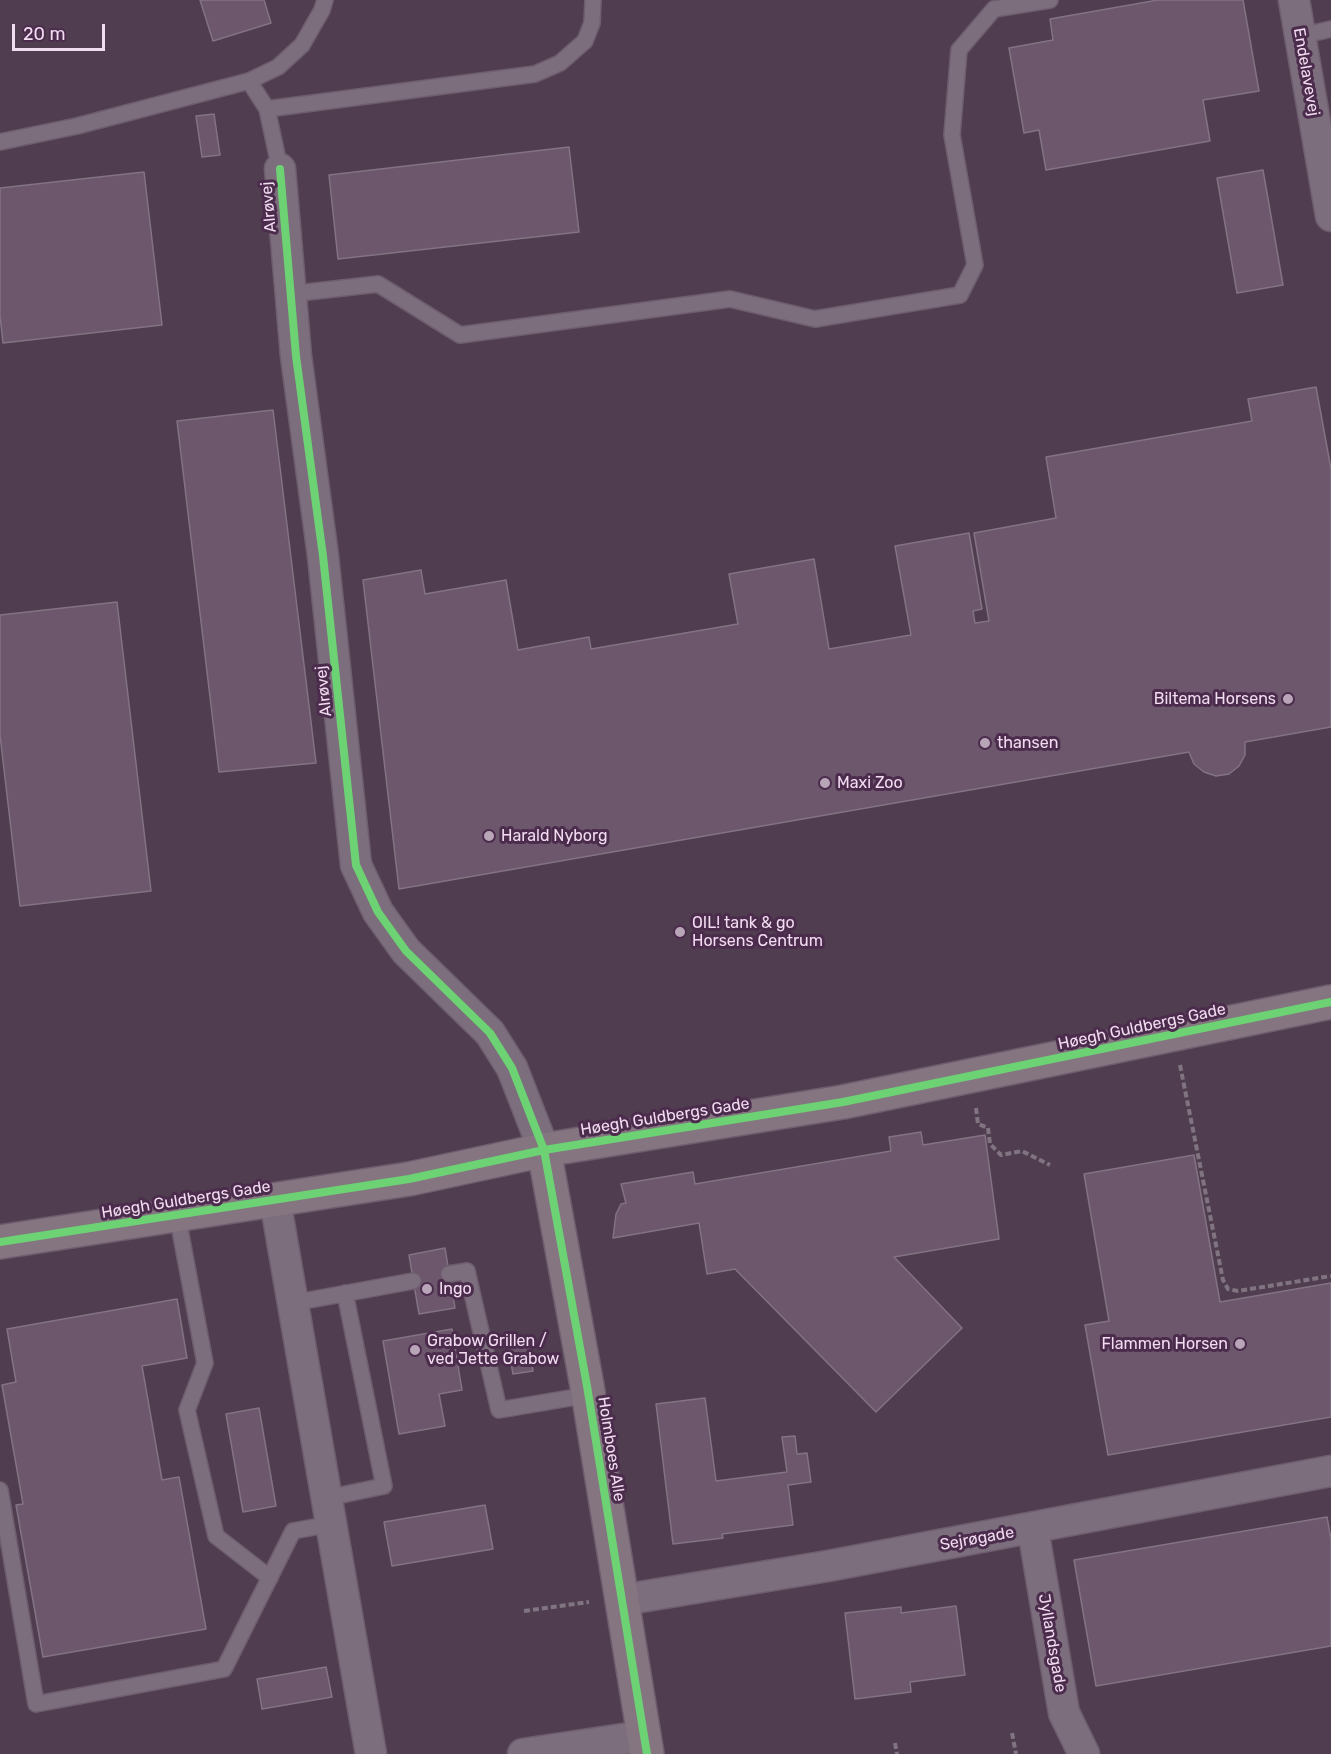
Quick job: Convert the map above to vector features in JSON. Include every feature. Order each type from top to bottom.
[{"type":"street","name":"Endelavevej","points":[[1294,0],[1331,216]]},
{"type":"street","name":"Alrøvej","points":[[280,169],[290,294],[356,865],[378,912],[406,951],[490,1033],[512,1068],[544,1150]]},
{"type":"street","name":"Høegh Guldbergs Gade","points":[[0,1242],[409,1179],[544,1150],[843,1102],[1331,1002]]},
{"type":"street","name":"Holmboes Alle","points":[[544,1150],[588,1395],[645,1745]]},
{"type":"street","name":"Høegh Guldbergs Gade","points":[[276,1200],[371,1754]]},
{"type":"street","name":"Sejrøgade","points":[[621,1597],[1033,1529],[1331,1471]]},
{"type":"street","name":"Jyllandsgade","points":[[1033,1529],[1064,1713],[1084,1754]]},
{"type":"street","points":[[523,1754],[645,1745]]},
{"type":"lane","points":[[0,142],[77,126],[249,81],[278,67],[302,45],[322,10],[325,0]]},
{"type":"lane","points":[[267,109],[536,74],[560,63],[585,41],[592,23],[593,0]]},
{"type":"lane","points":[[290,294],[378,284],[460,335],[730,299],[815,319],[960,295],[975,265],[952,135],[959,50],[994,9],[1050,0]]},
{"type":"lane","points":[[1300,36],[1331,29]]},
{"type":"lane","points":[[249,81],[267,109],[280,169]]},
{"type":"lane","points":[[177,1215],[205,1363],[187,1410],[216,1536],[270,1578]]},
{"type":"lane","points":[[449,1274],[467,1271],[499,1410],[588,1395]]},
{"type":"lane","points":[[293,1303],[413,1281]]},
{"type":"lane","points":[[0,1490],[36,1704],[224,1669],[293,1531],[329,1511],[384,1486],[345,1293]]},
{"type":"path","points":[[1174,1034],[1223,1280],[1228,1289],[1238,1291],[1331,1276]]},
{"type":"path","points":[[970,1076],[978,1124],[988,1128],[990,1144],[1001,1155],[1022,1151],[1050,1165]]},
{"type":"path","points":[[525,1611],[621,1597]]},
{"type":"path","points":[[1012,1733],[1016,1754]]},
{"type":"path","points":[[896,1743],[897,1754]]},
{"type":"building","points":[[200,0],[264,0],[271,23],[213,41]]},
{"type":"building","points":[[1158,0],[1243,0],[1259,91],[1203,100],[1210,141],[1046,170],[1039,130],[1024,133],[1009,48],[1053,40],[1050,19]]},
{"type":"building","points":[[214,114],[220,155],[202,157],[196,116]]},
{"type":"building","points":[[569,147],[579,232],[338,259],[329,175]]},
{"type":"building","points":[[1263,170],[1283,285],[1237,293],[1217,178]]},
{"type":"building","points":[[144,172],[162,325],[3,343],[0,316],[0,188]]},
{"type":"building","points":[[1316,387],[1331,469],[1331,727],[1245,742],[1245,755],[1239,766],[1229,774],[1216,776],[1204,772],[1194,764],[1189,752],[399,889],[363,580],[421,570],[425,594],[506,580],[518,650],[589,637],[591,649],[738,624],[729,574],[814,559],[829,649],[911,635],[895,546],[969,533],[982,609],[973,611],[975,623],[989,621],[974,533],[1056,518],[1046,457],[1252,421],[1248,399]]},
{"type":"building","points":[[273,410],[316,763],[219,772],[177,421]]},
{"type":"building","points":[[117,602],[151,891],[20,906],[0,735],[0,615]]},
{"type":"building","points":[[921,1132],[923,1145],[985,1135],[999,1239],[894,1257],[962,1328],[876,1412],[735,1269],[707,1274],[699,1223],[613,1238],[616,1214],[621,1204],[626,1203],[621,1184],[693,1172],[695,1184],[891,1151],[889,1137]]},
{"type":"building","points":[[1194,1155],[1220,1302],[1331,1283],[1331,1417],[1108,1455],[1085,1325],[1109,1321],[1084,1174]]},
{"type":"building","points":[[445,1248],[455,1308],[419,1314],[409,1255]]},
{"type":"building","points":[[177,1299],[187,1358],[142,1366],[162,1480],[179,1477],[206,1629],[43,1657],[16,1505],[23,1504],[2,1385],[16,1382],[7,1329]]},
{"type":"building","points":[[452,1329],[462,1390],[439,1394],[445,1426],[399,1434],[383,1341]]},
{"type":"building","points":[[528,1344],[533,1371],[513,1374],[508,1347]]},
{"type":"building","points":[[705,1398],[716,1481],[787,1472],[782,1437],[795,1436],[797,1454],[807,1453],[811,1482],[788,1485],[793,1525],[722,1534],[723,1538],[673,1544],[656,1404]]},
{"type":"building","points":[[259,1408],[276,1506],[243,1512],[226,1414]]},
{"type":"building","points":[[485,1505],[493,1549],[392,1566],[384,1522]]},
{"type":"building","points":[[1327,1517],[1331,1539],[1331,1646],[1096,1686],[1074,1560]]},
{"type":"building","points":[[956,1606],[965,1675],[910,1682],[911,1692],[855,1699],[845,1613],[901,1607],[901,1613]]},
{"type":"building","points":[[326,1667],[332,1697],[262,1709],[257,1679]]},
{"type":"cycle path","points":[[280,169],[296,356],[323,556],[356,865],[378,912],[406,951],[490,1033],[512,1068],[544,1150],[587,1386],[647,1754]]},
{"type":"cycle path","points":[[0,1242],[409,1179],[544,1150],[843,1102],[1331,1002]]},
{"type":"place","name":"Biltema Horsens","points":[[1288,699]]},
{"type":"place","name":"thansen","points":[[985,743]]},
{"type":"place","name":"Maxi Zoo","points":[[825,783]]},
{"type":"place","name":"Harald Nyborg","points":[[489,836]]},
{"type":"place","name":"OIL! tank & go Horsens Centrum","points":[[680,932]]},
{"type":"place","name":"Ingo","points":[[427,1289]]},
{"type":"place","name":"Flammen Horsen","points":[[1240,1344]]},
{"type":"place","name":"Grabow Grillen / ved Jette Grabow","points":[[415,1350]]}]
